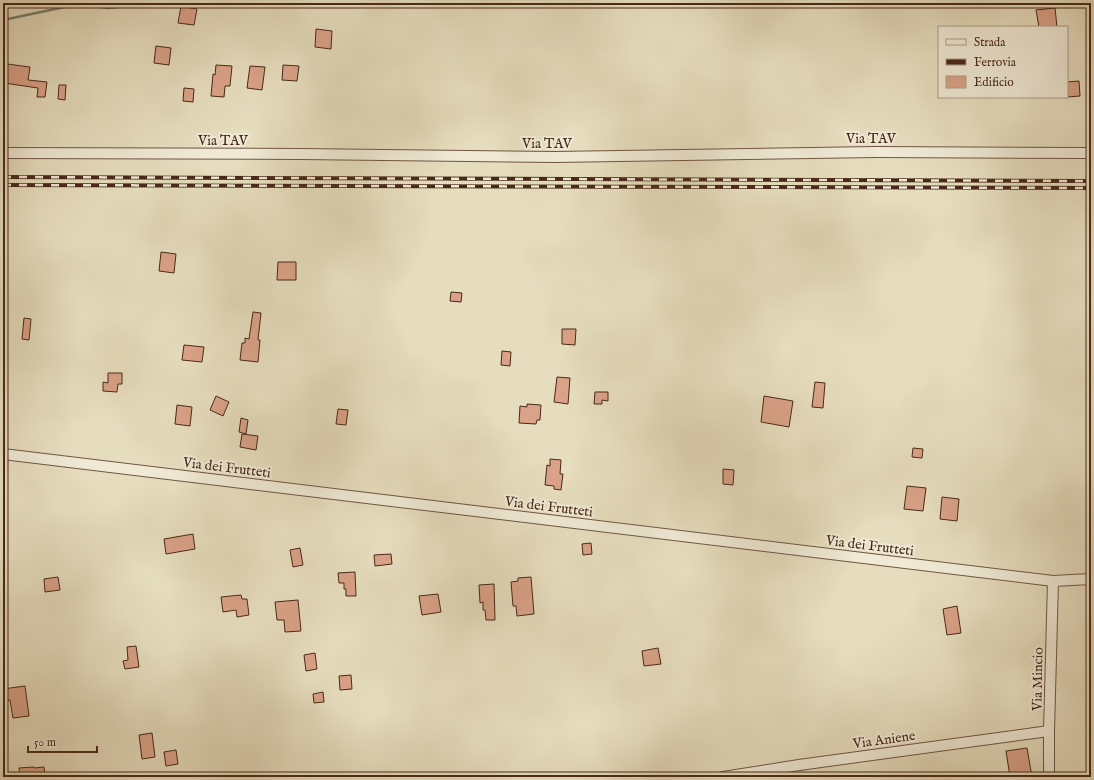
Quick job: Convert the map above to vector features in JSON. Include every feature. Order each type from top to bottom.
[{"type":"street","name":"Via TAV","points":[[3,153],[555,157],[876,152],[1091,152]]},
{"type":"street","name":"Via dei Frutteti","points":[[3,454],[1053,581],[1091,579]]},
{"type":"street","name":"Via Mincio","points":[[1049,777],[1053,581]]},
{"type":"street","name":"Via Aniene","points":[[723,777],[1049,731]]},
{"type":"building","points":[[181,6],[197,9],[194,25],[178,23]]},
{"type":"building","points":[[1055,8],[1057,26],[1039,26],[1036,10]]},
{"type":"building","points":[[316,29],[332,31],[331,49],[315,47]]},
{"type":"building","points":[[156,46],[171,48],[169,65],[154,63]]},
{"type":"building","points":[[7,64],[30,67],[28,80],[47,82],[45,97],[37,97],[38,88],[4,83]]},
{"type":"building","points":[[216,65],[232,66],[230,86],[225,86],[224,97],[211,96],[213,74],[215,75]]},
{"type":"building","points":[[283,65],[299,66],[297,81],[282,80]]},
{"type":"building","points":[[250,66],[265,67],[262,90],[247,88]]},
{"type":"building","points":[[1079,81],[1080,96],[1068,97],[1068,82]]},
{"type":"building","points":[[59,85],[66,85],[65,100],[58,99]]},
{"type":"building","points":[[184,88],[194,89],[193,102],[183,101]]},
{"type":"building","points":[[161,252],[176,254],[174,273],[159,271]]},
{"type":"building","points":[[278,262],[296,262],[296,280],[277,280]]},
{"type":"building","points":[[451,292],[462,293],[461,302],[450,301]]},
{"type":"building","points":[[253,312],[261,313],[258,340],[260,340],[258,362],[240,360],[242,343],[245,343],[245,338],[249,339]]},
{"type":"building","points":[[24,318],[31,319],[29,340],[22,339]]},
{"type":"building","points":[[562,329],[576,329],[575,345],[562,344]]},
{"type":"building","points":[[184,345],[204,347],[202,362],[182,360]]},
{"type":"building","points":[[502,351],[511,352],[510,366],[501,365]]},
{"type":"building","points":[[108,373],[122,373],[122,384],[118,384],[117,392],[103,391],[103,382],[108,383]]},
{"type":"building","points":[[557,377],[570,378],[568,404],[554,402]]},
{"type":"building","points":[[815,382],[825,383],[823,408],[812,407]]},
{"type":"building","points":[[595,392],[608,392],[608,401],[602,400],[602,404],[594,404]]},
{"type":"building","points":[[216,396],[229,402],[223,416],[210,410]]},
{"type":"building","points":[[764,396],[793,401],[789,427],[761,422]]},
{"type":"building","points":[[527,404],[541,405],[540,420],[537,420],[536,424],[519,423],[520,406],[527,407]]},
{"type":"building","points":[[177,405],[192,407],[190,426],[175,424]]},
{"type":"building","points":[[338,409],[348,410],[346,425],[336,424]]},
{"type":"building","points":[[241,418],[248,420],[246,434],[239,432]]},
{"type":"building","points":[[242,434],[258,436],[256,450],[240,447]]},
{"type":"building","points":[[913,448],[923,449],[922,458],[912,457]]},
{"type":"building","points":[[550,459],[561,460],[560,474],[563,474],[561,490],[554,489],[554,486],[545,485],[547,465],[550,466]]},
{"type":"building","points":[[723,469],[734,470],[733,485],[723,484]]},
{"type":"building","points":[[907,486],[926,488],[923,511],[904,509]]},
{"type":"building","points":[[942,497],[959,499],[957,521],[940,519]]},
{"type":"building","points":[[193,534],[195,549],[166,554],[164,539]]},
{"type":"building","points":[[591,543],[592,554],[583,555],[582,544]]},
{"type":"building","points":[[300,548],[303,565],[293,567],[290,550]]},
{"type":"building","points":[[391,554],[392,564],[375,566],[374,555]]},
{"type":"building","points":[[355,572],[356,596],[346,596],[344,583],[339,583],[338,573]]},
{"type":"building","points":[[58,577],[60,590],[45,592],[44,579]]},
{"type":"building","points":[[531,577],[534,614],[517,616],[516,606],[513,606],[511,582],[518,581],[518,578]]},
{"type":"building","points":[[494,584],[495,620],[486,620],[485,610],[483,610],[483,602],[480,603],[479,585]]},
{"type":"building","points":[[438,594],[441,612],[422,615],[419,596]]},
{"type":"building","points":[[241,595],[242,599],[247,599],[249,615],[237,617],[236,610],[223,612],[221,597]]},
{"type":"building","points":[[298,600],[301,631],[285,632],[284,620],[277,620],[275,602]]},
{"type":"building","points":[[957,606],[961,633],[947,635],[943,609]]},
{"type":"building","points":[[136,646],[139,667],[125,669],[123,661],[128,660],[127,647]]},
{"type":"building","points":[[658,648],[661,664],[644,666],[642,651]]},
{"type":"building","points":[[315,653],[317,669],[306,671],[304,655]]},
{"type":"building","points":[[351,675],[352,689],[340,690],[339,676]]},
{"type":"building","points":[[25,686],[29,716],[13,718],[10,700],[3,701],[3,689]]},
{"type":"building","points":[[323,692],[324,702],[314,703],[313,694]]},
{"type":"building","points":[[152,733],[155,757],[142,759],[139,735]]},
{"type":"building","points":[[1027,748],[1032,777],[1010,777],[1006,751]]},
{"type":"building","points":[[176,750],[178,764],[166,766],[164,752]]},
{"type":"building","points":[[44,767],[45,776],[20,777],[19,768]]},
{"type":"waterway","points":[[3,20],[79,4],[108,8],[130,6],[136,3]]},
{"type":"railway","points":[[3,177],[1091,181]]},
{"type":"railway","points":[[3,185],[1091,188]]}]
